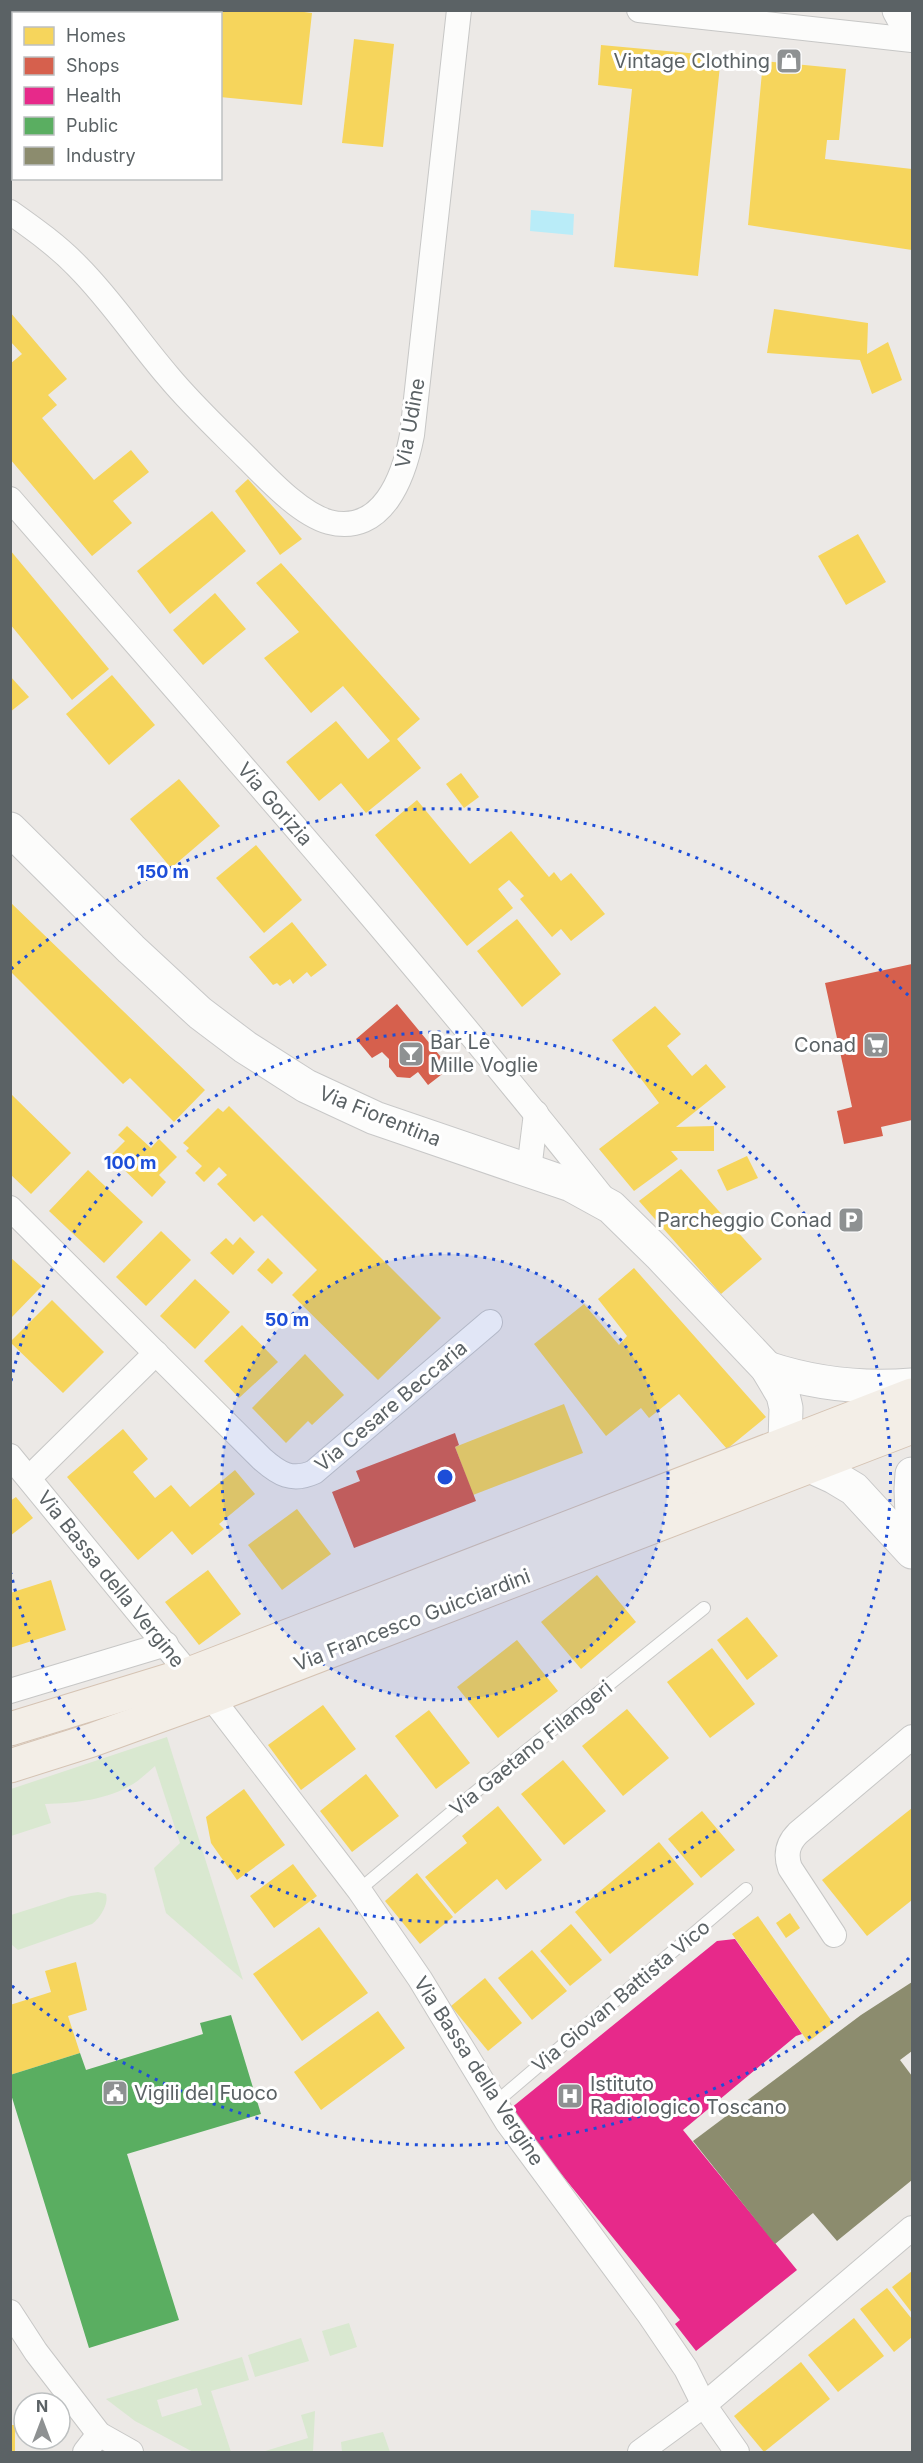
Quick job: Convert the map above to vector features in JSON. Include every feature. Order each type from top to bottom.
[{"type":"main road","points":[[899,10],[912,34]]},
{"type":"main road","name":"Via Fiorentina","points":[[10,829],[131,949],[200,1013],[245,1047],[306,1086],[375,1118],[571,1185],[611,1207],[767,1368],[783,1395],[786,1408],[785,1443]]},
{"type":"main road","name":"Via Fiorentina","points":[[767,1368],[796,1377],[842,1385],[889,1387],[912,1385]]},
{"type":"main road","name":"Via Francesco Guicciardini","points":[[10,1766],[92,1740],[200,1685],[785,1443],[912,1395]]},
{"type":"main road","name":"Via Francesco Guicciardini","points":[[10,1729],[200,1685],[812,1467],[912,1427]]},
{"type":"main road","points":[[812,1467],[834,1476],[854,1489],[912,1552]]},
{"type":"main road","points":[[912,1474],[912,1515]]},
{"type":"street","name":"Via Udine","points":[[10,213],[53,244],[78,267],[169,377],[268,480],[309,512],[328,522],[348,524],[364,520],[375,515],[385,504],[400,478],[412,435],[459,10]]},
{"type":"street","points":[[639,10],[912,40]]},
{"type":"street","name":"Via Gorizia","points":[[10,499],[389,935],[611,1207]]},
{"type":"street","points":[[529,1170],[536,1113]]},
{"type":"street","name":"Via Cesare Beccaria","points":[[10,1208],[262,1459],[281,1474],[293,1478],[314,1472],[490,1322]]},
{"type":"street","points":[[29,1478],[156,1353]]},
{"type":"street","name":"Via Bassa della Vergine","points":[[10,1456],[200,1685],[359,1890],[420,1979],[507,2122],[648,2313],[686,2369],[704,2405],[737,2452]]},
{"type":"street","points":[[10,1691],[166,1644]]},
{"type":"street","points":[[834,1935],[790,1868],[789,1846],[798,1833],[912,1737]]},
{"type":"street","points":[[640,2452],[704,2405],[912,2228]]},
{"type":"street","points":[[10,2312],[92,2443],[131,2452]]},
{"type":"lane","name":"Via Gaetano Filangeri","points":[[359,1890],[485,1784],[704,1608]]},
{"type":"lane","name":"Via Giovan Battista Vico","points":[[495,2103],[746,1889]]},
{"type":"green space","points":[[167,1737],[243,1980],[166,1913],[154,1868],[180,1843],[155,1766],[133,1784],[112,1794],[79,1801],[45,1804],[51,1823],[11,1836],[11,1789]]},
{"type":"green space","points":[[98,1892],[106,1894],[107,1898],[101,1915],[92,1924],[18,1950],[11,1944],[11,1915],[71,1896]]},
{"type":"green space","points":[[349,2323],[357,2347],[330,2356],[322,2331]]},
{"type":"green space","points":[[301,2338],[309,2361],[255,2377],[248,2355]]},
{"type":"green space","points":[[242,2357],[249,2380],[211,2391],[231,2452],[193,2452],[135,2421],[106,2399]],"holes":[[[197,2388],[202,2405],[162,2417],[157,2400]]]},
{"type":"green space","points":[[315,2411],[313,2452],[262,2452],[308,2438],[301,2415]]},
{"type":"green space","points":[[383,2432],[390,2452],[342,2452],[341,2442]]},
{"type":"water","points":[[531,210],[574,214],[573,235],[530,231]]},
{"type":"building: Homes","points":[[10,10],[70,10],[70,12],[12,12],[12,146],[10,146]]},
{"type":"building: Homes","points":[[80,10],[168,10],[168,12],[80,12]]},
{"type":"building: Homes","points":[[196,10],[289,10],[312,13],[302,105],[222,97],[222,12],[196,12]]},
{"type":"building: Homes","points":[[354,39],[394,44],[383,147],[342,143]]},
{"type":"building: Homes","points":[[601,45],[721,56],[698,276],[614,267],[632,89],[598,85]]},
{"type":"building: Homes","points":[[763,61],[846,69],[839,140],[827,140],[825,159],[912,169],[912,250],[748,225]]},
{"type":"building: Homes","points":[[774,309],[868,323],[867,354],[888,342],[902,380],[872,394],[860,360],[767,353]]},
{"type":"building: Homes","points":[[10,312],[67,379],[48,395],[57,405],[42,418],[94,480],[131,450],[149,472],[113,501],[132,523],[92,556],[10,459],[10,364],[22,354],[10,341]]},
{"type":"building: Homes","points":[[248,479],[302,539],[280,555],[235,491]]},
{"type":"building: Homes","points":[[212,511],[246,551],[170,614],[137,571]]},
{"type":"building: Homes","points":[[858,534],[886,582],[846,605],[818,556]]},
{"type":"building: Homes","points":[[10,550],[109,669],[72,700],[10,624]]},
{"type":"building: Homes","points":[[281,563],[420,719],[397,739],[421,768],[366,813],[341,783],[319,801],[286,762],[336,721],[368,759],[390,741],[343,686],[311,713],[264,658],[299,632],[256,583]]},
{"type":"building: Homes","points":[[215,593],[246,629],[203,665],[173,630]]},
{"type":"building: Homes","points":[[112,675],[155,725],[109,765],[66,714]]},
{"type":"building: Homes","points":[[10,676],[29,697],[10,712]]},
{"type":"building: Homes","points":[[461,773],[479,797],[464,808],[446,784]]},
{"type":"building: Homes","points":[[179,779],[220,826],[171,868],[130,819]]},
{"type":"building: Homes","points":[[417,800],[470,864],[511,831],[549,877],[554,872],[561,881],[571,873],[605,914],[571,941],[561,929],[552,937],[520,899],[524,896],[509,880],[498,889],[513,908],[467,946],[375,835]]},
{"type":"building: Homes","points":[[256,845],[302,900],[264,933],[216,878]]},
{"type":"building: Homes","points":[[10,902],[205,1090],[174,1122],[130,1078],[123,1084],[10,971]]},
{"type":"building: Homes","points":[[517,919],[561,974],[522,1007],[477,951]]},
{"type":"building: Homes","points":[[292,922],[327,965],[311,977],[307,972],[293,984],[290,979],[280,986],[277,983],[273,985],[249,957]]},
{"type":"building: Homes","points":[[655,1006],[681,1034],[667,1046],[692,1076],[706,1064],[726,1087],[676,1127],[714,1126],[714,1151],[671,1151],[678,1159],[634,1191],[599,1149],[659,1103],[612,1040]]},
{"type":"building: Homes","points":[[10,1093],[71,1153],[31,1194],[10,1174]]},
{"type":"building: Homes","points":[[229,1106],[441,1318],[378,1380],[292,1295],[317,1270],[262,1215],[254,1222],[217,1184],[227,1175],[219,1167],[204,1182],[195,1173],[202,1166],[186,1151],[189,1148],[183,1143],[218,1108],[223,1112]]},
{"type":"building: Homes","points":[[127,1126],[151,1148],[159,1139],[177,1157],[159,1175],[166,1182],[152,1197],[110,1156],[125,1141],[118,1135]]},
{"type":"building: Homes","points":[[747,1156],[758,1178],[727,1191],[717,1170]]},
{"type":"building: Homes","points":[[681,1169],[762,1259],[721,1294],[639,1201]]},
{"type":"building: Homes","points":[[88,1170],[143,1222],[104,1263],[49,1211]]},
{"type":"building: Homes","points":[[161,1231],[191,1260],[146,1306],[116,1277]]},
{"type":"building: Homes","points":[[240,1237],[255,1252],[233,1275],[210,1253],[226,1238],[233,1245]]},
{"type":"building: Homes","points":[[10,1257],[42,1286],[10,1319]]},
{"type":"building: Homes","points":[[268,1258],[283,1273],[272,1284],[257,1270]]},
{"type":"building: Homes","points":[[634,1268],[766,1417],[727,1449],[679,1394],[649,1418],[641,1408],[606,1436],[534,1344],[584,1304],[619,1345],[627,1336],[598,1299]]},
{"type":"building: Homes","points":[[195,1279],[230,1312],[195,1349],[160,1316]]},
{"type":"building: Homes","points":[[52,1300],[104,1352],[63,1393],[10,1342]]},
{"type":"building: Homes","points":[[242,1325],[278,1362],[239,1398],[204,1361]]},
{"type":"building: Homes","points":[[305,1354],[344,1395],[312,1425],[308,1421],[286,1443],[252,1408]]},
{"type":"building: Homes","points":[[564,1404],[583,1453],[473,1495],[455,1447]]},
{"type":"building: Homes","points":[[123,1429],[148,1459],[133,1472],[155,1498],[171,1485],[190,1507],[235,1470],[255,1494],[219,1524],[224,1529],[192,1555],[172,1531],[138,1560],[67,1477]]},
{"type":"building: Homes","points":[[16,1497],[33,1518],[10,1536],[10,1501]]},
{"type":"building: Homes","points":[[297,1509],[331,1554],[282,1590],[248,1545]]},
{"type":"building: Homes","points":[[208,1570],[241,1614],[199,1645],[165,1602]]},
{"type":"building: Homes","points":[[597,1575],[636,1622],[581,1669],[541,1622]]},
{"type":"building: Homes","points":[[51,1580],[66,1630],[10,1648],[10,1593]]},
{"type":"building: Homes","points":[[747,1617],[778,1656],[747,1680],[717,1640]]},
{"type":"building: Homes","points":[[517,1640],[558,1691],[498,1738],[457,1687]]},
{"type":"building: Homes","points":[[712,1648],[755,1704],[710,1738],[667,1682]]},
{"type":"building: Homes","points":[[323,1705],[356,1749],[301,1790],[268,1745]]},
{"type":"building: Homes","points":[[627,1709],[669,1758],[623,1796],[582,1746]]},
{"type":"building: Homes","points":[[429,1710],[470,1763],[436,1789],[395,1736]]},
{"type":"building: Homes","points":[[563,1760],[606,1811],[564,1845],[521,1794]]},
{"type":"building: Homes","points":[[366,1774],[399,1816],[352,1852],[320,1811]]},
{"type":"building: Homes","points":[[244,1789],[285,1845],[237,1880],[211,1843],[206,1817]]},
{"type":"building: Homes","points":[[498,1806],[542,1860],[506,1890],[497,1879],[455,1914],[425,1877],[467,1843],[462,1836]]},
{"type":"building: Homes","points":[[912,1808],[912,1900],[867,1936],[822,1880]]},
{"type":"building: Homes","points":[[702,1811],[735,1850],[701,1878],[668,1839]]},
{"type":"building: Homes","points":[[659,1842],[694,1884],[610,1954],[575,1912]]},
{"type":"building: Homes","points":[[293,1864],[317,1896],[274,1928],[250,1896]]},
{"type":"building: Homes","points":[[417,1873],[453,1917],[420,1944],[385,1901]]},
{"type":"building: Homes","points":[[790,1913],[800,1928],[786,1938],[776,1923]]},
{"type":"building: Homes","points":[[758,1916],[833,2023],[808,2042],[732,1934]]},
{"type":"building: Homes","points":[[571,1924],[602,1960],[570,1986],[540,1951]]},
{"type":"building: Homes","points":[[319,1927],[368,1993],[302,2041],[253,1974]]},
{"type":"building: Homes","points":[[532,1950],[567,1991],[532,2020],[498,1978]]},
{"type":"building: Homes","points":[[76,1962],[87,2010],[68,2016],[80,2053],[10,2075],[10,2005],[51,1992],[45,1971]]},
{"type":"building: Homes","points":[[485,1978],[522,2023],[488,2051],[451,2006]]},
{"type":"building: Homes","points":[[378,2011],[405,2048],[321,2110],[294,2072]]},
{"type":"building: Homes","points":[[912,2271],[912,2313],[892,2287]]},
{"type":"building: Homes","points":[[887,2288],[912,2319],[912,2337],[894,2352],[860,2309]]},
{"type":"building: Homes","points":[[854,2318],[884,2356],[838,2392],[808,2355]]},
{"type":"building: Homes","points":[[801,2362],[830,2399],[764,2452],[734,2416]]},
{"type":"building: Homes","points":[[10,2425],[12,2425],[12,2451],[15,2452],[10,2452]]},
{"type":"building: Shops","name":"Conad","points":[[912,964],[912,1120],[881,1127],[883,1136],[844,1144],[837,1111],[852,1107],[825,983]]},
{"type":"building: Shops","points":[[397,1004],[450,1068],[428,1085],[418,1072],[410,1078],[397,1077],[389,1067],[389,1059],[382,1052],[372,1058],[356,1039]]},
{"type":"building: Shops","points":[[455,1433],[459,1445],[455,1447],[476,1501],[354,1548],[332,1492],[360,1481],[356,1471]]},
{"type":"building: Health","points":[[735,1939],[802,2034],[796,2036],[683,2130],[797,2270],[696,2351],[675,2324],[680,2320],[535,2142],[506,2112],[717,1941]]},
{"type":"building: Public","points":[[231,2015],[261,2114],[127,2154],[179,2320],[89,2348],[10,2091],[10,2075],[80,2053],[86,2070],[203,2034],[200,2023]]},
{"type":"building: Industry","points":[[912,1982],[912,2051],[900,2060],[912,2076],[912,2180],[837,2241],[813,2213],[775,2244],[693,2141],[861,2015]]},
{"type":"place","name":"Vintage Clothing","points":[[789,61]]},
{"type":"place","name":"Conad","points":[[876,1045]]},
{"type":"place","name":"Bar Le Mille Voglie","points":[[411,1054]]},
{"type":"place","name":"Parcheggio Conad","points":[[851,1220]]},
{"type":"place","name":"Vigili del Fuoco","points":[[115,2093]]},
{"type":"place","name":"Istituto Radiologico Toscano","points":[[570,2096]]}]
